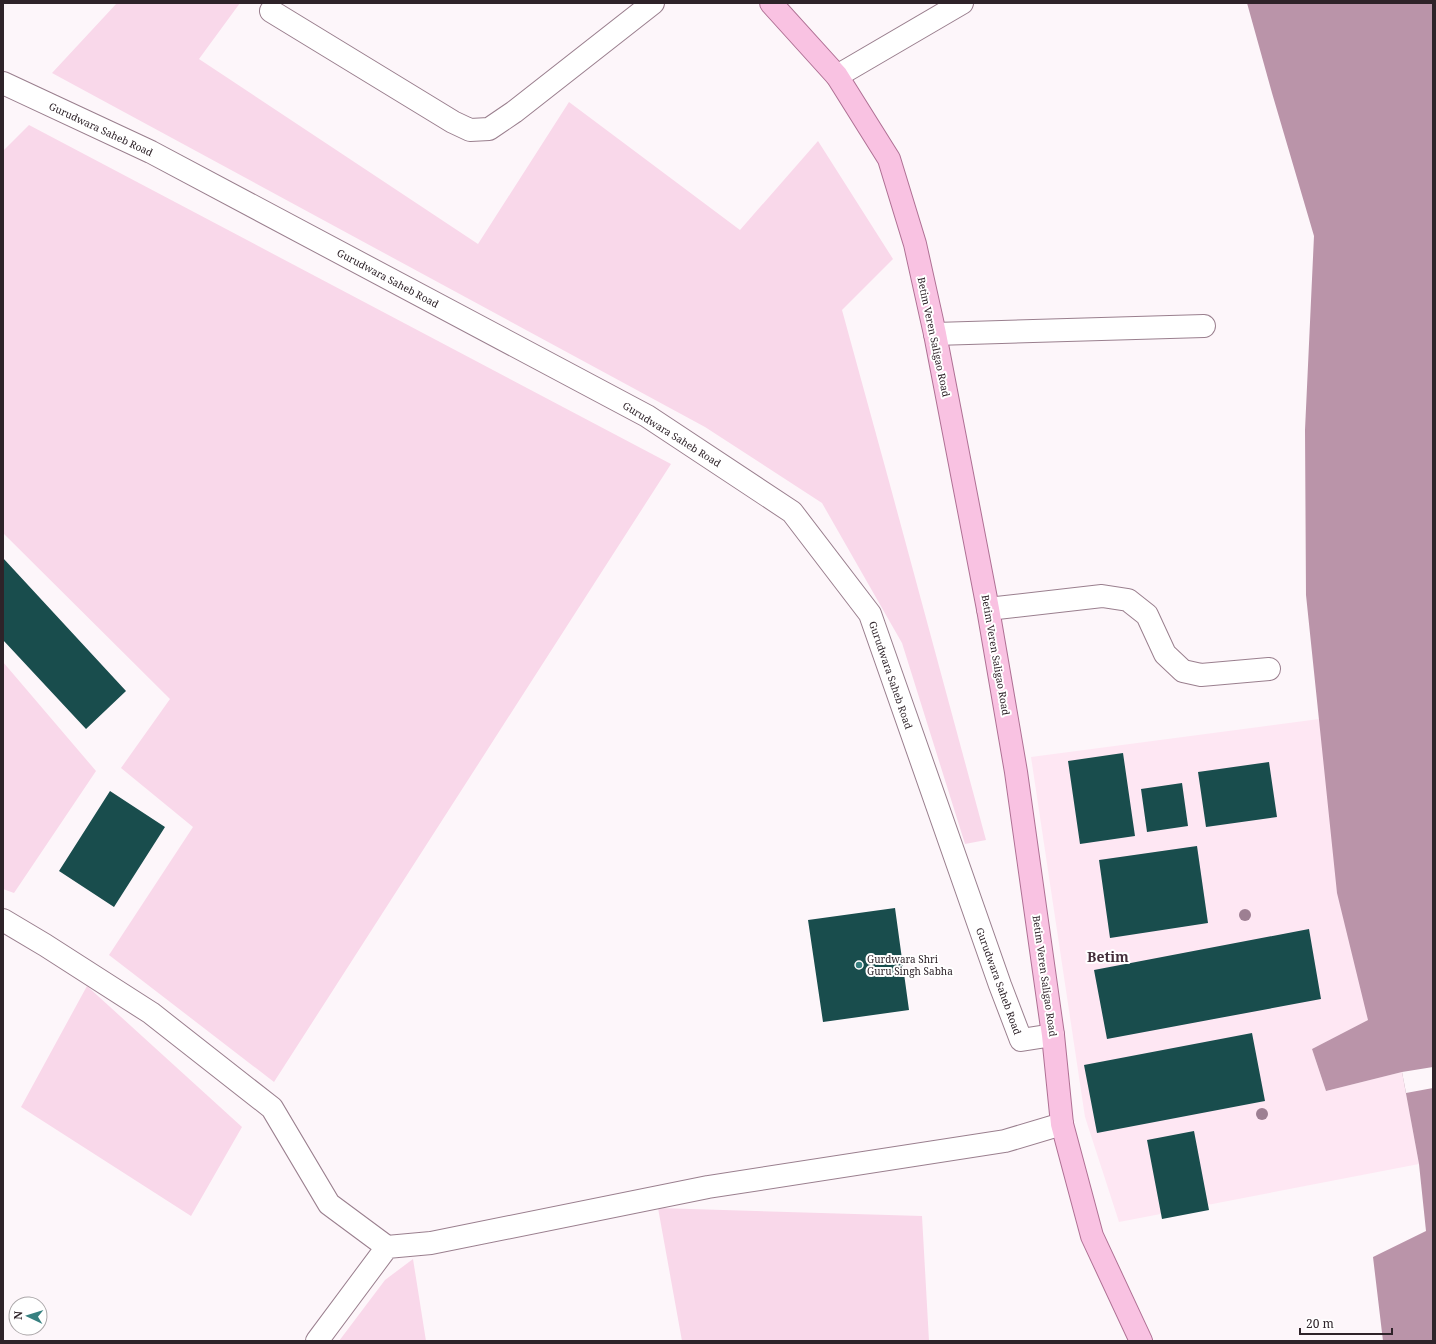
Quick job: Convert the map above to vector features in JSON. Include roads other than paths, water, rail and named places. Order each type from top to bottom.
[{"type":"main road","name":"Betim Veren Saligao Road","points":[[771,3],[837,76],[889,160],[915,244],[935,334],[988,609],[1016,772],[1053,1035],[1062,1124],[1092,1236],[1141,1341]]},
{"type":"street","points":[[271,11],[454,122],[470,130],[489,128],[514,112],[653,3]]},
{"type":"street","points":[[837,76],[962,3]]},
{"type":"street","name":"Gurudwara Saheb Road","points":[[3,83],[151,152],[647,416],[792,512],[870,614],[1000,985],[1021,1040],[1053,1035]]},
{"type":"street","points":[[935,334],[1204,326]]},
{"type":"street","points":[[988,609],[1102,596],[1128,600],[1147,615],[1165,654],[1182,671],[1201,675],[1269,669]]},
{"type":"street","points":[[3,920],[151,1013],[272,1108],[329,1204],[387,1247],[431,1243],[708,1187],[1006,1141],[1062,1124]]},
{"type":"street","points":[[317,1341],[387,1247]]},
{"type":"place","name":"Gurdwara Shri Guru Singh Sabha","points":[[859,965]]},
{"type":"district","name":"Betim","points":[[1108,956]]}]
